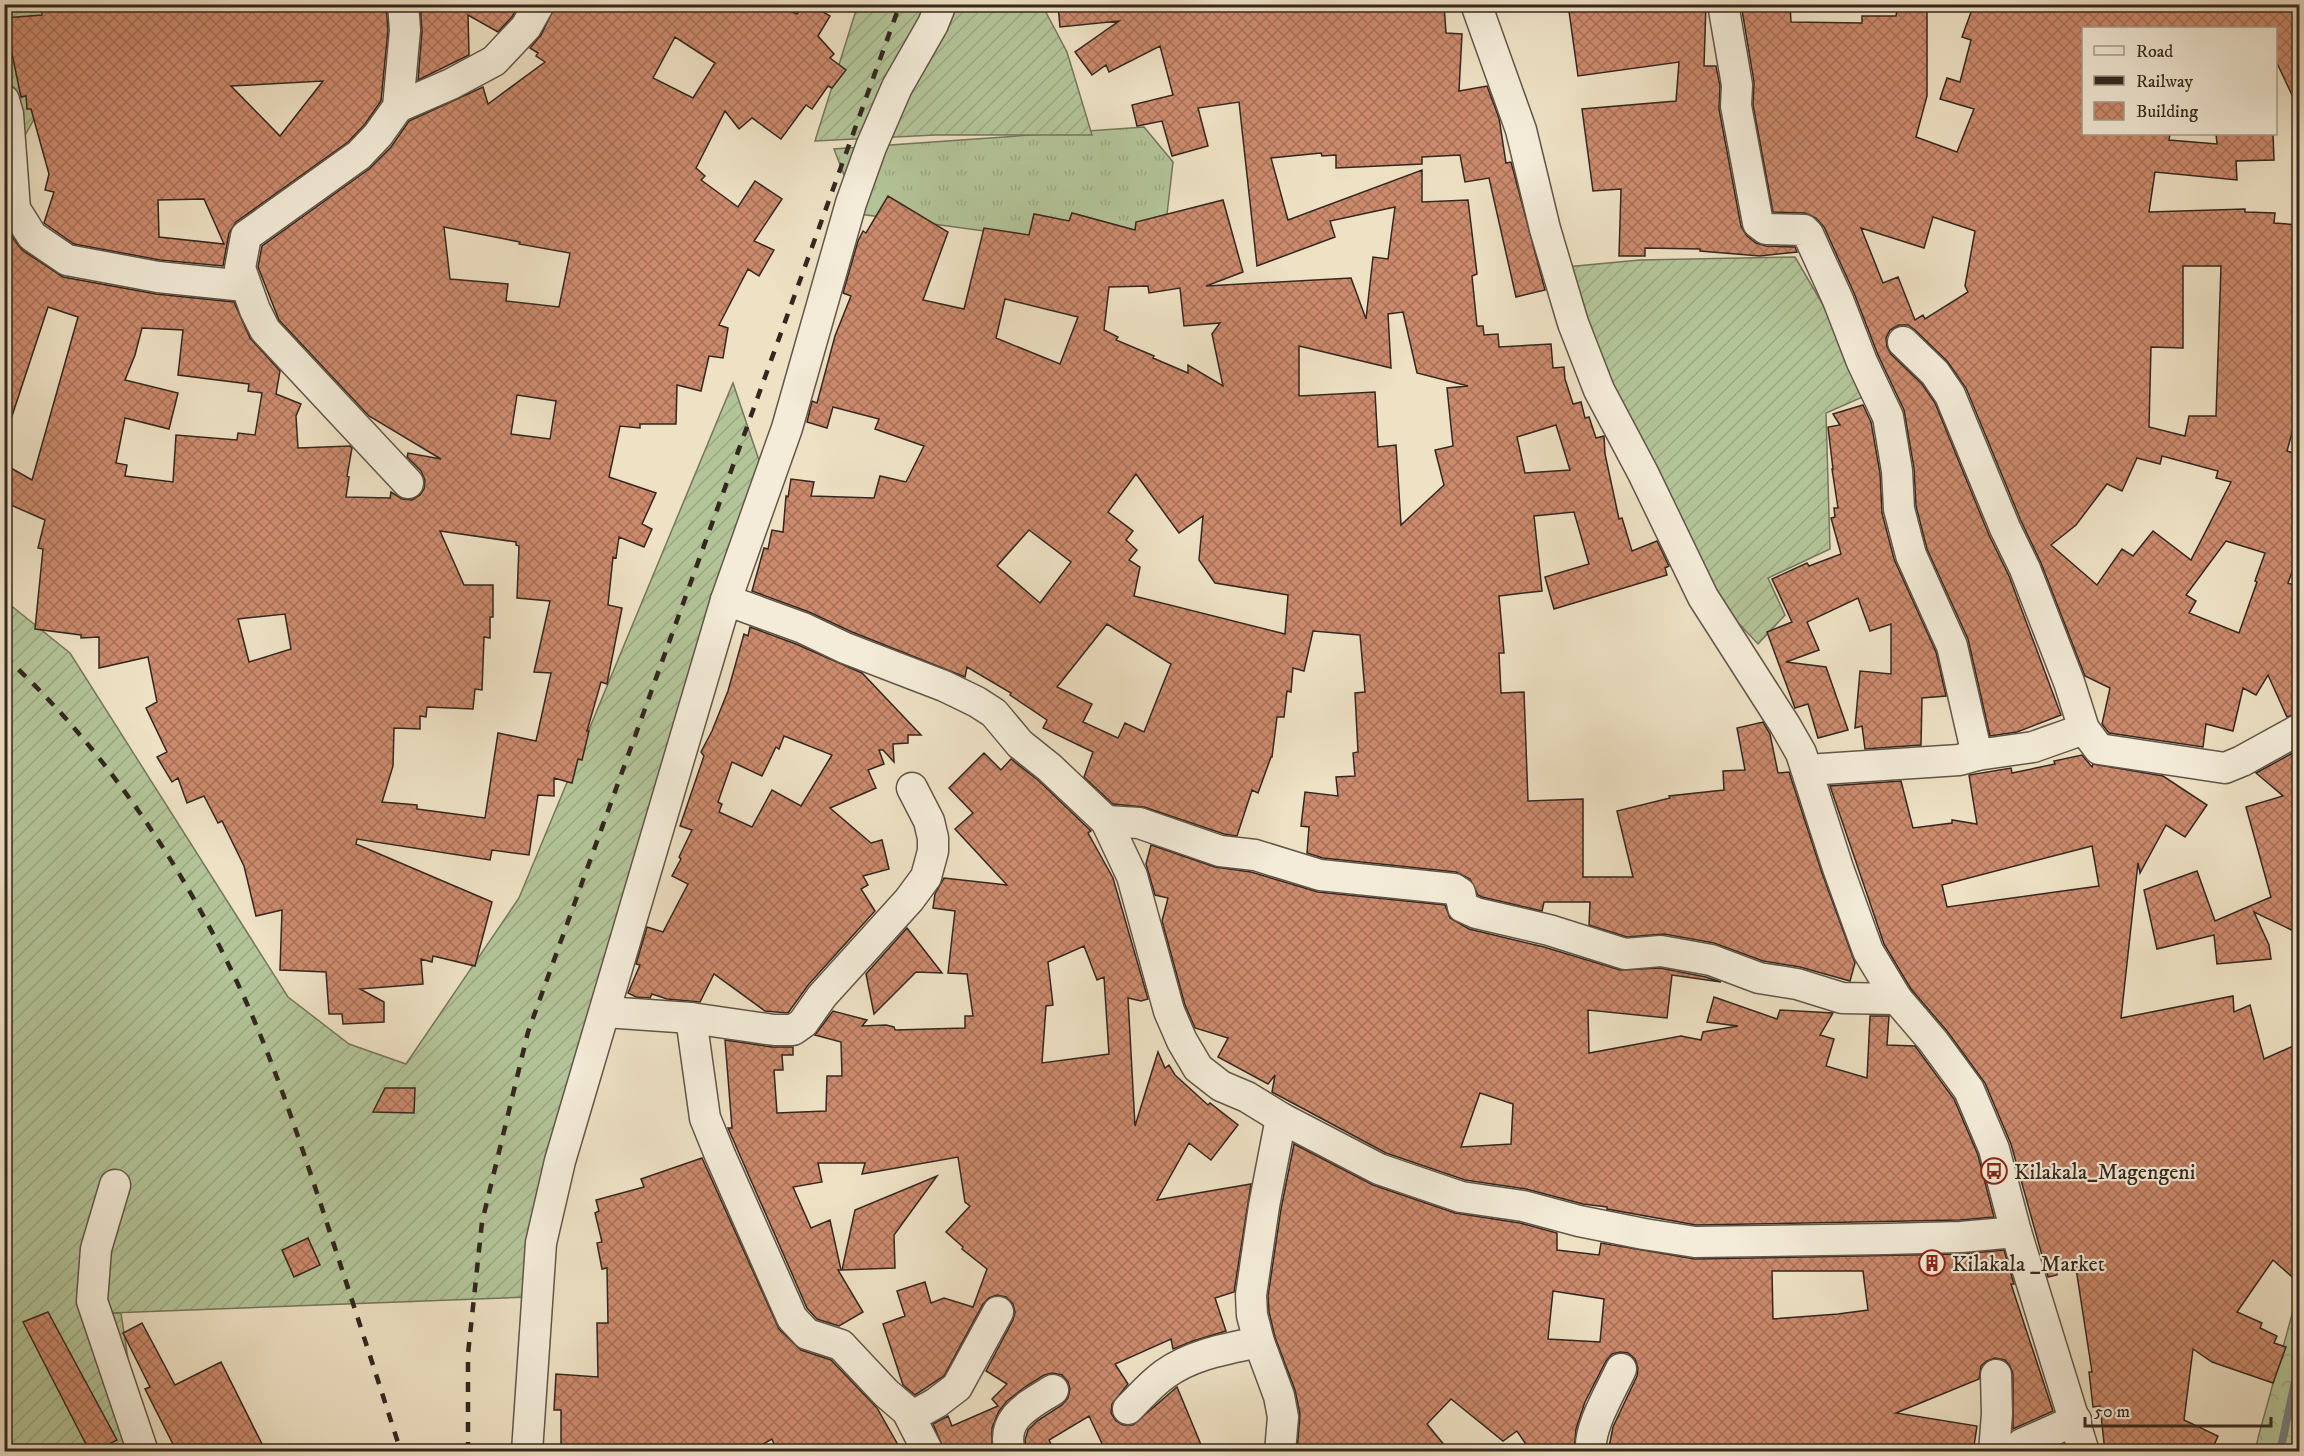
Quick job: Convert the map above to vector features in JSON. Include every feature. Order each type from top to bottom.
[{"type":"street","points":[[404,4],[405,30],[398,107],[378,135],[359,155],[246,236],[240,268],[245,286],[265,330],[408,483]]},
{"type":"street","points":[[398,107],[451,84],[494,61],[526,27],[539,4]]},
{"type":"street","points":[[526,1452],[541,1273],[541,1243],[560,1161],[726,600],[787,428],[831,270],[871,147],[897,87],[933,24],[941,4]]},
{"type":"street","points":[[1476,4],[1521,130],[1545,229],[1573,323],[1599,390],[1643,473],[1703,597],[1785,724],[1801,753],[1838,868],[1868,951],[1896,999],[1933,1041],[1969,1090],[1995,1149],[2016,1232],[2076,1420],[2084,1452]]},
{"type":"street","points":[[1723,4],[1737,85],[1736,106],[1758,223],[1766,229],[1804,230],[1808,234],[1887,417],[1897,471],[1899,509],[1911,555],[1952,646],[1977,755]]},
{"type":"street","points":[[4,100],[8,114],[15,209],[32,236],[67,260],[158,277],[245,286]]},
{"type":"street","points":[[1903,342],[1935,373],[1950,394],[2005,528],[2025,569],[2069,682],[2084,729],[2099,749],[2225,768],[2300,729]]},
{"type":"street","points":[[726,600],[803,628],[845,648],[944,686],[994,713],[1020,744],[1050,768],[1106,821],[1132,876],[1157,975],[1169,1011],[1182,1041],[1198,1068],[1221,1086],[1247,1097],[1281,1118],[1379,1169],[1461,1197],[1522,1206],[1579,1221],[1644,1234],[1707,1242],[1962,1237],[2016,1232]]},
{"type":"street","points":[[1807,770],[1959,760],[1977,755],[2033,747],[2084,729]]},
{"type":"street","points":[[605,1012],[691,1018],[786,1031],[793,1030],[803,1023],[822,996],[909,900],[926,877],[933,851],[933,838],[929,821],[912,788]]},
{"type":"street","points":[[1106,821],[1139,823],[1220,851],[1255,855],[1320,874],[1454,889],[1460,893],[1463,907],[1476,913],[1549,930],[1625,954],[1661,951],[1711,960],[1759,978],[1797,984],[1842,998],[1896,999]]},
{"type":"street","points":[[691,1018],[705,1118],[792,1318],[807,1334],[841,1345],[911,1417],[928,1452]]},
{"type":"street","points":[[1280,1451],[1284,1417],[1279,1396],[1258,1342],[1252,1315],[1251,1295],[1264,1206],[1281,1118]]},
{"type":"street","points":[[115,1185],[96,1249],[92,1301],[143,1452]]},
{"type":"street","points":[[911,1417],[936,1403],[957,1387],[998,1312]]},
{"type":"street","points":[[1128,1409],[1166,1373],[1187,1362],[1207,1354],[1258,1342]]},
{"type":"street","points":[[1591,1452],[1590,1443],[1594,1430],[1621,1369]]},
{"type":"street","points":[[1994,1452],[1997,1414],[1996,1375]]},
{"type":"street","points":[[1010,1452],[1008,1436],[1010,1423],[1015,1416],[1053,1390]]},
{"type":"street","points":[[2013,1452],[2022,1444],[2076,1420]]},
{"type":"green space","points":[[858,4],[1042,5],[1067,52],[1092,135],[935,135],[815,141]]},
{"type":"green space","points":[[4,5],[97,5],[23,139],[5,136]]},
{"type":"green space","points":[[1144,127],[1173,162],[1166,223],[1074,243],[859,214],[834,149]]},
{"type":"green space","points":[[1795,257],[1874,392],[1826,413],[1830,549],[1768,578],[1785,615],[1758,644],[1729,613],[1650,464],[1592,347],[1566,267],[1640,260]]},
{"type":"green space","points":[[733,383],[772,499],[528,1297],[84,1314],[121,1313],[142,1451],[5,1451],[4,600],[70,653],[288,997],[349,1044],[406,1064],[519,898]]},
{"type":"green space","points":[[2299,1289],[2299,1451],[2255,1452],[2258,1438]]},
{"type":"building","points":[[257,4],[257,7],[305,9],[306,4],[386,4],[388,30],[381,101],[365,124],[348,142],[236,222],[229,233],[223,266],[160,260],[74,244],[44,223],[54,192],[45,190],[49,174],[31,109],[27,109],[26,96],[21,97],[9,39],[4,39],[4,18],[42,15],[41,5]],"holes":[[[323,81],[280,136],[231,86]],[[204,199],[224,244],[159,237],[158,200]]]},
{"type":"building","points":[[420,4],[519,4],[512,17],[498,32],[468,15],[469,55],[418,80],[422,31]]},
{"type":"building","points":[[556,4],[774,4],[797,14],[803,4],[810,4],[830,16],[818,36],[834,54],[830,58],[846,70],[832,88],[828,86],[812,109],[806,105],[781,139],[752,118],[739,129],[725,111],[696,168],[705,176],[701,180],[738,207],[755,181],[782,199],[754,241],[774,250],[759,276],[748,269],[719,325],[728,328],[723,358],[709,356],[701,391],[677,385],[676,424],[640,424],[640,428],[620,426],[609,477],[656,493],[642,524],[652,529],[644,547],[619,537],[616,558],[613,557],[608,605],[622,608],[607,684],[601,682],[587,731],[589,731],[582,760],[578,759],[572,783],[554,778],[554,796],[538,795],[529,855],[492,850],[490,860],[357,839],[356,844],[492,902],[475,966],[433,956],[432,962],[421,959],[423,984],[360,989],[384,1002],[384,1022],[343,1024],[342,1014],[329,1014],[326,972],[280,970],[282,910],[256,916],[244,866],[222,821],[218,823],[204,796],[187,803],[178,778],[172,782],[157,757],[167,752],[146,708],[157,702],[148,657],[99,668],[99,637],[81,638],[81,635],[35,629],[43,549],[38,548],[45,520],[4,502],[4,464],[32,480],[78,317],[48,307],[8,428],[4,427],[4,369],[9,352],[4,351],[4,226],[22,250],[63,277],[156,294],[234,302],[250,338],[280,371],[276,394],[301,404],[296,416],[298,448],[350,446],[352,448],[346,497],[390,498],[391,492],[402,499],[412,500],[424,489],[425,480],[421,471],[407,457],[408,453],[441,459],[369,416],[279,320],[258,267],[262,246],[369,169],[391,147],[409,121],[483,87],[488,104],[545,62],[536,56],[538,53],[530,48],[541,35]],"holes":[[[675,37],[715,63],[693,98],[653,78]],[[444,227],[570,253],[559,307],[506,301],[508,284],[450,279]],[[142,328],[183,330],[178,375],[249,384],[248,391],[262,393],[255,435],[238,433],[237,440],[176,435],[173,482],[125,476],[127,465],[116,463],[125,418],[169,429],[178,393],[125,380]],[[517,395],[556,401],[550,439],[511,434]],[[440,531],[516,542],[519,546],[517,598],[550,601],[534,672],[551,673],[536,741],[498,733],[485,818],[417,809],[417,805],[382,802],[393,766],[394,728],[420,729],[420,716],[426,717],[427,707],[473,709],[475,689],[482,690],[484,637],[490,638],[490,617],[493,617],[493,585],[464,585]],[[285,614],[291,649],[249,662],[238,619]]]},
{"type":"building","points":[[1058,4],[1444,4],[1446,33],[1462,34],[1459,91],[1487,86],[1499,118],[1506,163],[1511,162],[1545,290],[1516,297],[1489,178],[1465,182],[1460,155],[1422,157],[1422,164],[1336,168],[1336,155],[1322,156],[1321,153],[1271,158],[1288,220],[1422,170],[1422,202],[1468,200],[1477,274],[1472,276],[1477,326],[1483,326],[1484,335],[1498,334],[1499,347],[1551,344],[1553,368],[1564,367],[1565,379],[1573,404],[1581,402],[1585,418],[1589,417],[1596,438],[1604,436],[1605,454],[1619,519],[1622,518],[1632,551],[1657,541],[1669,566],[1665,568],[1667,575],[1554,609],[1545,577],[1589,564],[1574,512],[1534,516],[1542,591],[1499,596],[1504,653],[1499,653],[1501,693],[1524,692],[1528,801],[1583,799],[1583,877],[1633,877],[1617,811],[1670,798],[1669,796],[1724,790],[1723,771],[1745,770],[1737,728],[1763,722],[1770,734],[1778,773],[1789,772],[1855,963],[1850,981],[1800,967],[1763,961],[1714,943],[1664,934],[1627,937],[1589,925],[1590,902],[1544,902],[1542,911],[1482,897],[1478,895],[1470,879],[1456,872],[1323,858],[1307,853],[1309,827],[1301,826],[1305,792],[1338,796],[1336,777],[1355,776],[1353,753],[1358,752],[1355,693],[1365,692],[1360,635],[1313,631],[1304,671],[1293,668],[1291,692],[1287,691],[1284,717],[1277,717],[1272,757],[1258,793],[1252,790],[1237,836],[1224,834],[1144,807],[1113,804],[1084,777],[1093,752],[1043,728],[1047,720],[1010,695],[1011,693],[967,667],[965,677],[852,632],[809,612],[752,591],[764,548],[768,549],[772,530],[783,532],[786,496],[788,497],[791,479],[814,482],[811,496],[874,498],[880,476],[906,482],[924,446],[875,429],[879,419],[833,407],[827,428],[807,422],[812,401],[817,403],[835,336],[851,296],[843,293],[858,241],[863,231],[866,233],[888,196],[948,232],[923,300],[964,309],[984,228],[1029,235],[1034,214],[1069,221],[1072,213],[1135,230],[1136,222],[1223,200],[1243,272],[1206,286],[1351,278],[1366,319],[1373,257],[1388,259],[1395,207],[1330,221],[1335,237],[1257,266],[1239,102],[1198,108],[1208,146],[1172,156],[1162,121],[1137,126],[1132,105],[1173,95],[1160,46],[1109,72],[1106,65],[1092,75],[1075,52],[1119,21],[1060,27]],"holes":[[[1148,286],[1149,293],[1180,288],[1184,326],[1220,323],[1212,334],[1223,386],[1188,365],[1188,373],[1153,358],[1154,356],[1116,340],[1118,337],[1104,330],[1109,287]],[[1005,299],[1078,317],[1060,364],[996,338]],[[1403,312],[1417,373],[1468,386],[1447,388],[1453,446],[1435,450],[1444,485],[1401,525],[1396,445],[1378,447],[1375,392],[1299,396],[1299,346],[1391,368],[1388,314]],[[1556,425],[1570,470],[1525,473],[1517,437]],[[1136,474],[1179,533],[1203,516],[1199,560],[1215,583],[1288,595],[1285,634],[1134,596],[1140,567],[1129,560],[1137,550],[1126,540],[1133,531],[1108,512]],[[1029,530],[1071,562],[1040,603],[997,566]],[[1107,624],[1171,664],[1144,732],[1125,723],[1118,738],[1083,722],[1092,704],[1057,687]]]},
{"type":"building","points":[[1568,4],[1706,4],[1704,66],[1716,66],[1720,86],[1719,109],[1741,226],[1747,236],[1756,243],[1766,246],[1795,247],[1797,252],[1760,256],[1700,251],[1700,249],[1645,248],[1645,256],[1619,256],[1621,189],[1593,191],[1582,109],[1676,101],[1679,62],[1578,76]]},
{"type":"building","points":[[1741,4],[1790,4],[1791,22],[1862,23],[1862,16],[1896,16],[1898,4],[1927,4],[1927,96],[1916,137],[1957,152],[1974,109],[1940,99],[1947,78],[1960,82],[1971,40],[1962,37],[1974,4],[2300,4],[2300,112],[2277,63],[2277,27],[2082,27],[2082,135],[2170,135],[2169,140],[2217,144],[2216,135],[2273,135],[2274,160],[2236,161],[2237,180],[2155,172],[2149,212],[2245,209],[2245,212],[2275,213],[2274,223],[2300,225],[2300,404],[2287,451],[2300,455],[2300,523],[2295,542],[2300,544],[2300,550],[2288,583],[2300,587],[2300,712],[2287,717],[2268,675],[2256,695],[2243,688],[2233,731],[2206,724],[2203,747],[2109,733],[2102,724],[2110,688],[2085,676],[2041,563],[2021,521],[1966,388],[1947,361],[1915,330],[1908,325],[1899,325],[1890,330],[1886,338],[1887,347],[1891,354],[1922,384],[1935,403],[1989,535],[2009,576],[2061,715],[2017,732],[1990,736],[1968,639],[1927,549],[1916,506],[1914,468],[1904,410],[1824,227],[1816,218],[1805,213],[1773,212],[1753,105],[1754,82]],"holes":[[[1933,217],[1975,231],[1965,286],[1968,292],[1925,319],[1923,315],[1915,320],[1898,277],[1883,283],[1861,228],[1924,248]],[[2183,266],[2221,266],[2216,416],[2189,416],[2185,436],[2149,427],[2151,347],[2183,348]],[[2162,456],[2218,471],[2216,478],[2231,482],[2191,560],[2153,531],[2133,556],[2122,549],[2097,585],[2051,545],[2076,525],[2107,484],[2122,491],[2137,458],[2160,464]],[[2226,541],[2265,553],[2239,633],[2189,613],[2196,601],[2186,595]]]},
{"type":"building","points":[[1863,405],[1871,422],[1880,473],[1882,513],[1894,559],[1936,652],[1946,696],[1922,698],[1921,745],[1865,749],[1862,726],[1855,728],[1860,671],[1891,674],[1891,624],[1870,631],[1858,598],[1807,622],[1819,650],[1786,662],[1826,667],[1848,730],[1818,738],[1808,704],[1795,708],[1767,632],[1792,622],[1772,579],[1807,563],[1809,566],[1841,554],[1831,518],[1835,517],[1834,508],[1838,508],[1828,427],[1840,425],[1833,414]]},
{"type":"building","points":[[750,627],[862,673],[921,735],[908,735],[908,743],[893,744],[894,762],[883,750],[879,750],[884,764],[868,770],[876,788],[830,808],[871,843],[882,840],[889,869],[863,876],[868,885],[861,889],[875,911],[809,984],[788,1013],[765,1011],[714,974],[700,1002],[667,999],[652,994],[650,998],[636,997],[628,993],[640,965],[636,964],[647,927],[663,932],[688,884],[672,876],[692,830],[680,826],[704,756],[701,752],[728,691],[744,634],[748,636]],"holes":[[[784,736],[832,755],[801,806],[772,790],[752,827],[719,812],[722,804],[718,802],[732,762],[762,776],[776,747],[779,749]]]},
{"type":"building","points":[[2300,749],[2300,934],[2254,912],[2269,945],[2271,959],[2217,964],[2214,935],[2157,949],[2144,890],[2197,871],[2215,921],[2271,897],[2246,807],[2283,796],[2256,773]]},
{"type":"building","points":[[984,753],[1001,770],[1011,759],[1039,781],[1091,831],[1088,833],[1113,878],[1148,999],[1141,1001],[1128,998],[1135,1126],[1158,1052],[1165,1068],[1169,1065],[1175,1075],[1208,1105],[1210,1103],[1238,1125],[1211,1160],[1189,1143],[1157,1200],[1251,1184],[1234,1292],[1215,1298],[1226,1331],[1173,1349],[1171,1339],[1115,1364],[1128,1384],[1112,1404],[1111,1413],[1116,1421],[1123,1425],[1133,1425],[1177,1387],[1204,1452],[1106,1452],[1089,1416],[1049,1440],[1055,1452],[1027,1452],[1025,1440],[1028,1430],[1068,1398],[1070,1389],[1068,1382],[1062,1375],[1053,1373],[1044,1375],[1025,1387],[1007,1401],[999,1411],[992,1428],[992,1452],[945,1452],[933,1424],[948,1416],[952,1426],[998,1406],[992,1399],[1007,1384],[986,1371],[1013,1320],[1015,1312],[1013,1304],[1006,1297],[997,1295],[989,1298],[983,1304],[944,1376],[915,1395],[903,1385],[883,1324],[905,1316],[897,1291],[925,1282],[931,1303],[944,1298],[973,1307],[987,1269],[962,1249],[963,1247],[946,1232],[970,1206],[965,1202],[958,1157],[862,1174],[865,1163],[818,1163],[822,1182],[793,1187],[811,1228],[830,1220],[841,1270],[838,1270],[863,1312],[839,1326],[817,1319],[807,1308],[728,1128],[732,1128],[725,1040],[772,1047],[793,1047],[793,1055],[782,1055],[783,1070],[774,1070],[777,1113],[826,1111],[827,1076],[842,1076],[841,1042],[815,1035],[833,1011],[867,1020],[862,1026],[886,1025],[894,1027],[895,1030],[965,1028],[965,1016],[973,1016],[967,974],[948,973],[955,911],[933,908],[935,894],[944,878],[1007,885],[955,829],[973,813],[949,788]],"holes":[[[1084,946],[1097,980],[1104,977],[1109,1054],[1042,1063],[1046,1006],[1053,1005],[1048,962]]]},
{"type":"building","points":[[2082,755],[2092,767],[2093,764],[2163,776],[2207,805],[2185,837],[2166,825],[2140,873],[2138,863],[2121,1018],[2233,996],[2234,1012],[2250,1005],[2264,1059],[2300,1043],[2300,1284],[2273,1260],[2237,1312],[2262,1323],[2260,1328],[2277,1336],[2274,1343],[2286,1347],[2273,1383],[2212,1362],[2193,1349],[2184,1420],[2218,1436],[2211,1452],[2105,1452],[2100,1406],[2093,1407],[2089,1372],[2092,1372],[2075,1262],[2058,1263],[2057,1275],[2048,1277],[2011,1144],[1985,1083],[1947,1031],[1911,989],[1884,944],[1830,786],[1901,781],[1913,828],[1952,823],[1952,820],[1977,824],[1969,775],[2011,768],[2012,773],[2055,764],[2054,761]],"holes":[[[2092,846],[2099,886],[1947,907],[1942,885]]]},
{"type":"building","points":[[1151,845],[1215,867],[1251,872],[1318,892],[1445,905],[1450,918],[1469,929],[1544,947],[1620,970],[1660,968],[1721,982],[1672,975],[1667,1018],[1588,1010],[1589,1053],[1681,1036],[1701,1040],[1703,1032],[1738,1026],[1707,1022],[1714,997],[1777,1019],[1780,1010],[1833,1013],[1820,1035],[1834,1039],[1826,1066],[1867,1078],[1870,1016],[1889,1016],[1887,1045],[1915,1046],[1954,1099],[1978,1155],[1994,1217],[1960,1220],[1696,1225],[1583,1204],[1526,1189],[1465,1180],[1386,1153],[1272,1092],[1275,1075],[1268,1084],[1218,1057],[1228,1038],[1195,1028],[1185,1005],[1162,921],[1168,898],[1155,895],[1146,864]],"holes":[[[1480,1093],[1513,1104],[1511,1144],[1461,1147]]]},
{"type":"building","points":[[907,928],[942,973],[916,972],[874,1014],[866,974]]},
{"type":"building","points":[[385,1088],[415,1088],[414,1113],[373,1112]]},
{"type":"building","points":[[1294,1144],[1373,1185],[1455,1213],[1520,1223],[1557,1233],[1557,1250],[1599,1255],[1601,1243],[1695,1259],[1962,1254],[2004,1250],[2014,1284],[2011,1284],[2053,1411],[2013,1429],[2013,1374],[2005,1360],[1995,1358],[1981,1366],[1979,1379],[1896,1413],[1977,1426],[1973,1452],[1608,1452],[1613,1427],[1637,1376],[1638,1368],[1635,1359],[1628,1353],[1620,1352],[1612,1354],[1606,1361],[1585,1402],[1576,1429],[1574,1452],[1531,1452],[1517,1431],[1503,1441],[1451,1399],[1427,1424],[1450,1452],[1297,1452],[1300,1414],[1295,1390],[1275,1337],[1269,1312],[1268,1296],[1281,1209]],"holes":[[[1772,1271],[1863,1271],[1868,1310],[1773,1319]],[[1553,1291],[1604,1299],[1600,1342],[1548,1339]]]},
{"type":"building","points":[[702,1158],[779,1329],[801,1350],[831,1360],[877,1408],[902,1452],[777,1452],[772,1439],[749,1452],[561,1452],[561,1410],[554,1410],[556,1374],[598,1377],[597,1323],[608,1323],[607,1268],[602,1269],[597,1243],[602,1242],[595,1213],[599,1211],[596,1200],[644,1187],[641,1179]]},
{"type":"building","points":[[937,1176],[894,1235],[895,1268],[842,1270],[855,1210]]},
{"type":"building","points":[[308,1238],[320,1265],[294,1277],[282,1250]]},
{"type":"building","points":[[48,1312],[117,1440],[95,1452],[90,1452],[23,1322]]},
{"type":"building","points":[[142,1323],[175,1385],[221,1362],[266,1452],[177,1452],[145,1389],[150,1387],[123,1333]]},
{"type":"waterway","points":[[2280,1452],[2300,1358]]},
{"type":"railway","points":[[468,1452],[468,1354],[482,1222],[528,1032],[900,4]]},
{"type":"railway","points":[[4,656],[40,691],[106,767],[165,850],[215,937],[250,1010],[283,1095],[401,1452]]},
{"type":"place","name":"Kilakala_Magengeni","points":[[1994,1171]]},
{"type":"place","name":"Kilakala _Market","points":[[1932,1263]]}]
